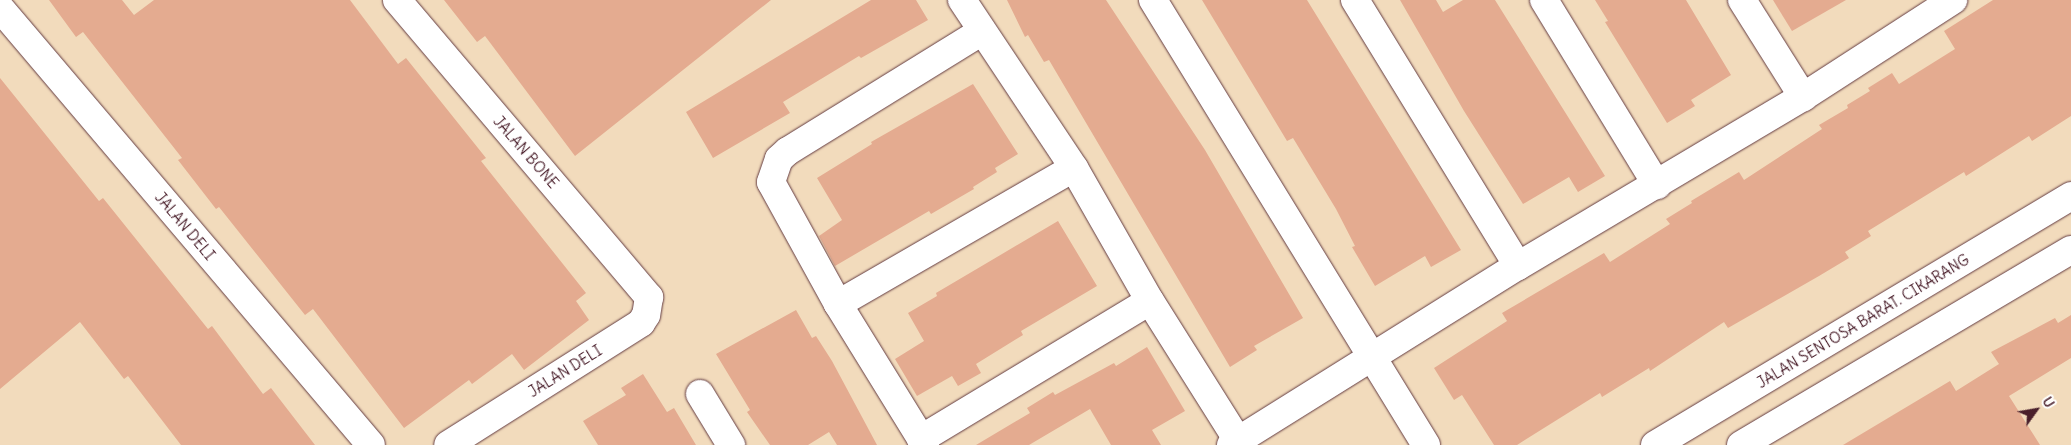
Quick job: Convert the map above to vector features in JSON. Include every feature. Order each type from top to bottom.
[{"type":"street","name":"JALAN BONE","points":[[397,0],[644,289],[649,296],[648,306]]},
{"type":"street","points":[[962,0],[1074,168],[1234,443],[1518,266],[1803,97],[1939,3]]},
{"type":"street","points":[[1153,0],[1370,357],[1426,445]]},
{"type":"street","points":[[1355,0],[1518,266]]},
{"type":"street","points":[[1544,0],[1657,184]]},
{"type":"street","points":[[1742,0],[1803,97]]},
{"type":"street","name":"JALAN DELI","points":[[0,8],[371,445]]},
{"type":"street","points":[[982,31],[779,159],[771,182],[838,304],[923,442],[1150,301]]},
{"type":"street","points":[[838,304],[1074,168]]},
{"type":"street","name":"JALAN SENTOSA BARAT. CIKARANG","points":[[1655,445],[2071,196]]},
{"type":"street","points":[[1741,445],[2071,250]]},
{"type":"street","name":"JALAN DELI","points":[[448,445],[640,323],[648,306]]},
{"type":"street","points":[[700,394],[731,445]]},
{"type":"building","points":[[49,0],[122,0],[134,15],[154,0],[350,0],[398,64],[406,58],[486,158],[481,161],[586,293],[576,301],[589,320],[524,370],[512,354],[472,384],[469,380],[404,428],[313,309],[305,315],[219,207],[216,209],[178,160],[182,158],[83,32],[76,37]]},
{"type":"building","points":[[444,0],[771,0],[575,156],[485,36],[477,42]]},
{"type":"building","points":[[871,0],[916,0],[928,20],[861,58],[859,56],[783,102],[790,113],[713,158],[686,112]]},
{"type":"building","points":[[1007,0],[1106,0],[1205,150],[1303,318],[1254,346],[1257,350],[1230,367],[1049,60],[1044,62],[1028,35],[1025,37]]},
{"type":"building","points":[[1202,0],[1307,0],[1461,250],[1431,267],[1425,256],[1375,286],[1352,247],[1355,246],[1336,209],[1293,138],[1287,141]]},
{"type":"building","points":[[1400,0],[1436,0],[1443,12],[1463,0],[1495,0],[1605,176],[1578,192],[1569,177],[1523,204],[1464,111]]},
{"type":"building","points":[[1595,0],[1686,0],[1731,75],[1691,100],[1695,106],[1667,123],[1605,22],[1608,21]]},
{"type":"building","points":[[1773,0],[1846,0],[1792,31]]},
{"type":"building","points":[[1993,0],[2071,0],[2071,116],[2032,141],[2029,136],[1966,176],[1964,172],[1868,231],[1871,236],[1845,252],[1849,258],[1819,276],[1728,328],[1724,322],[1650,371],[1649,368],[1602,397],[1600,393],[1517,445],[1494,445],[1462,395],[1454,400],[1434,368],[1507,321],[1502,313],[1604,253],[1610,262],[1670,224],[1666,219],[1692,203],[1691,201],[1739,172],[1744,180],[1822,129],[1819,125],[1848,108],[1847,105],[1870,91],[1868,88],[1892,73],[1899,84],[1955,49],[1944,31]]},
{"type":"building","points":[[0,78],[99,201],[103,198],[208,329],[212,326],[263,394],[271,388],[315,445],[181,445],[128,376],[124,379],[80,322],[0,389]]},
{"type":"building","points":[[973,84],[1018,154],[995,168],[997,172],[973,187],[974,189],[931,214],[929,211],[835,266],[819,236],[842,220],[817,178],[872,144],[871,142]]},
{"type":"building","points":[[1058,221],[1097,286],[1021,331],[1023,335],[976,364],[981,373],[958,386],[952,376],[917,396],[895,359],[924,341],[908,313],[937,296],[936,293]]},
{"type":"building","points":[[796,310],[812,338],[816,336],[832,361],[877,445],[837,445],[829,432],[808,445],[770,445],[747,412],[750,410],[716,354]]},
{"type":"building","points":[[2071,315],[2071,358],[2009,396],[2040,445],[1843,445],[1950,381],[1956,391],[1999,364],[1991,352],[2055,318],[2058,323]]},
{"type":"building","points":[[1147,347],[1185,411],[1152,430],[1161,445],[1111,445],[1090,409],[1029,445],[976,445],[1030,413],[1027,408],[1053,392],[1055,395],[1114,363],[1116,366]]},
{"type":"building","points":[[643,374],[667,412],[674,408],[696,445],[598,445],[583,421],[626,395],[621,388]]}]
